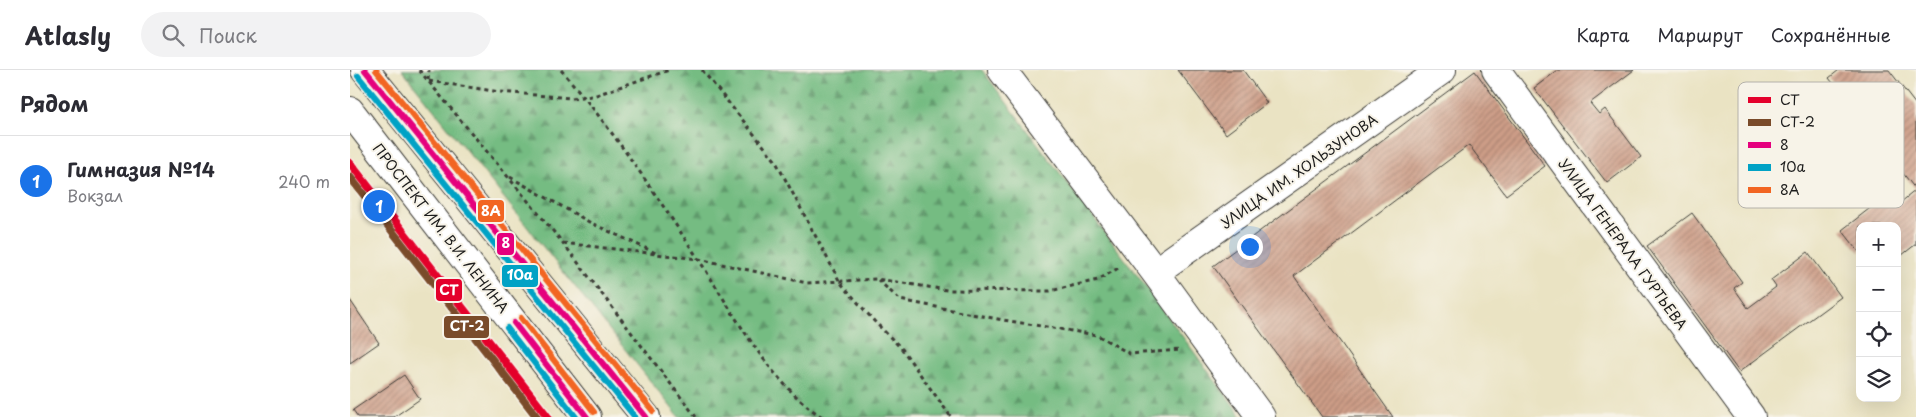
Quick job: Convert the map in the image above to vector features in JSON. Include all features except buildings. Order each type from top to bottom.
[{"type":"street","points":[[365,70],[646,417]]},
{"type":"street","points":[[1002,70],[1155,272],[1261,417]]},
{"type":"street","name":"УЛИЦА ИМ. ХОЛЬЗУНОВА","points":[[1155,272],[1442,70]]},
{"type":"street","name":"УЛИЦА ГЕНЕРАЛА ГУРТЬЕВА","points":[[1496,70],[1751,417]]},
{"type":"street","name":"ПРОСПЕКТ ИМ. В.И. ЛЕНИНА","points":[[350,111],[587,417]]},
{"type":"path","points":[[419,70],[563,243],[696,417]]},
{"type":"path","points":[[428,81],[430,70]]},
{"type":"path","points":[[561,70],[584,97],[699,259],[765,362],[809,408],[822,417]]},
{"type":"path","points":[[428,81],[500,92],[571,98],[593,96],[670,70]]},
{"type":"path","points":[[702,70],[775,160],[840,282],[874,321],[902,349],[951,417]]},
{"type":"path","points":[[506,175],[591,223],[660,255]]},
{"type":"path","points":[[563,243],[699,259],[807,283],[877,279],[947,290],[1050,291],[1098,280],[1124,265]]},
{"type":"path","points":[[877,279],[900,300],[1003,320],[1097,335],[1130,354],[1189,349]]},
{"type":"green space","points":[[402,70],[982,70],[1242,417],[679,417]]},
{"type":"transit line","name":"8","points":[[365,70],[646,417]]},
{"type":"transit line","name":"8А","points":[[376,70],[653,411]]},
{"type":"transit line","name":"10а","points":[[358,76],[635,417]]},
{"type":"transit line","name":"СТ","points":[[350,163],[548,417]]},
{"type":"transit line","name":"СТ-2","points":[[350,177],[537,417]]},
{"type":"transit line","name":"8А","points":[[521,318],[594,412]]},
{"type":"transit line","name":"8","points":[[514,323],[587,417]]},
{"type":"transit line","name":"10а","points":[[507,328],[576,417]]},
{"type":"place","name":"Гимназия №14","points":[[379,206]]}]
